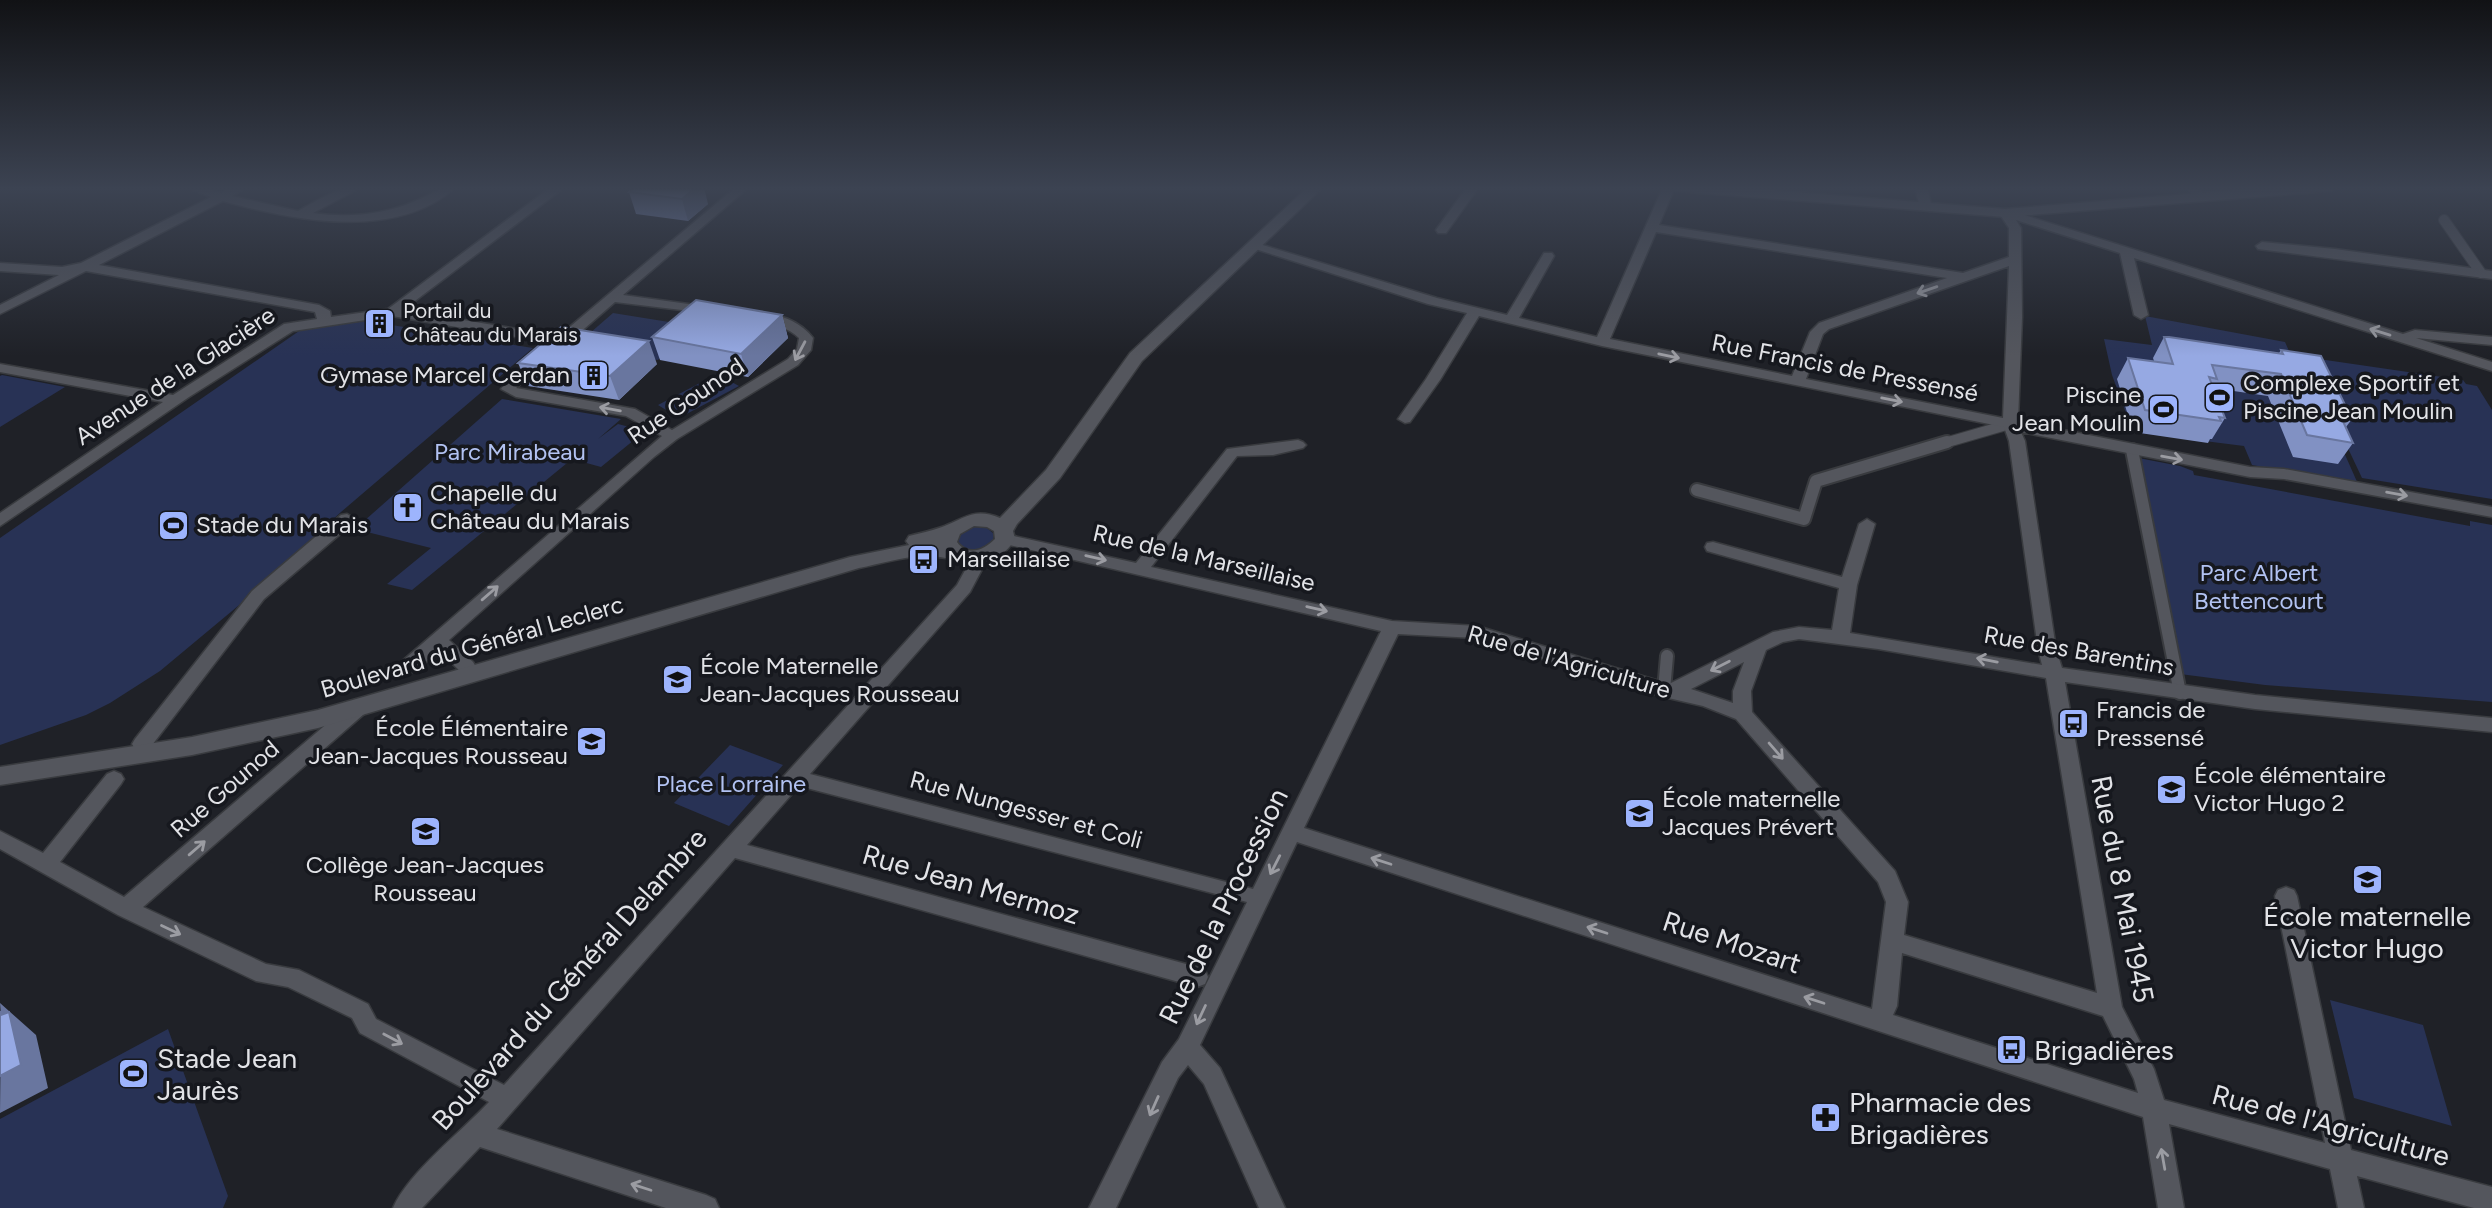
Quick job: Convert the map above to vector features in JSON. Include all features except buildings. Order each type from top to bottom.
[{"type":"street","points":[[0,310],[130,243]]},
{"type":"street","points":[[392,312],[484,243]]},
{"type":"street","points":[[672,436],[630,412],[516,393],[508,389],[677,243]]},
{"type":"street","points":[[1034,494],[986,520],[967,522],[963,553],[994,551],[1004,535],[1008,521],[1034,494],[1061,464],[1136,358],[1255,243]]},
{"type":"street","points":[[1602,342],[1644,243]]},
{"type":"street","points":[[1749,243],[1964,277]]},
{"type":"street","name":"Rue du 8 Mai 1945","points":[[2015,243],[2010,424],[2017,441],[2045,636],[2054,673],[2111,1008],[2146,1077],[2171,1208]]},
{"type":"street","points":[[2097,243],[2492,367]]},
{"type":"street","points":[[2462,243],[2486,274]]},
{"type":"street","name":"Rue Francis de Pressensé","points":[[1252,246],[1433,301],[1602,342],[2010,424],[2037,432],[2250,472],[2284,474],[2492,512]]},
{"type":"street","points":[[2262,246],[2335,253],[2486,274]]},
{"type":"street","points":[[2126,253],[2141,315]]},
{"type":"street","points":[[1511,319],[1548,256]]},
{"type":"street","points":[[1797,382],[1817,332],[1824,326],[2015,259]]},
{"type":"street","points":[[0,267],[62,271],[83,267],[319,309],[325,314],[324,320]]},
{"type":"street","points":[[613,298],[724,313]]},
{"type":"street","points":[[1405,419],[1433,380],[1475,311]]},
{"type":"street","points":[[392,312],[563,341]]},
{"type":"street","name":"Avenue de la Glacière","points":[[0,521],[280,331],[324,320],[392,312]]},
{"type":"street","name":"Rue Gounod","points":[[406,668],[672,436],[793,362],[804,350],[806,338],[800,330],[788,323],[747,316]]},
{"type":"street","points":[[2406,340],[2415,334],[2492,341]]},
{"type":"street","points":[[0,368],[177,400]]},
{"type":"street","points":[[1697,490],[1804,519],[1816,481],[2010,424]]},
{"type":"street","points":[[1141,568],[1232,452],[1273,450],[1298,444]]},
{"type":"street","points":[[2133,450],[2180,693]]},
{"type":"street","points":[[142,744],[258,595],[347,519]]},
{"type":"street","points":[[986,520],[996,523],[1004,535]]},
{"type":"street","points":[[1840,637],[1848,585],[1867,524]]},
{"type":"street","name":"Rue de la Marseillaise","points":[[1004,535],[1392,627]]},
{"type":"street","name":"Boulevard du Général Leclerc","points":[[0,766],[142,744],[298,713],[467,667],[858,553],[929,539],[963,553]]},
{"type":"street","points":[[1713,547],[1848,585]]},
{"type":"street","name":"Boulevard du Général Leclerc","points":[[0,776],[233,739],[357,709],[857,562],[922,549],[963,553]]},
{"type":"street","name":"Boulevard du Général Delambre","points":[[406,1208],[426,1182],[476,1134],[964,588],[963,553]]},
{"type":"street","name":"Rue de l'Agriculture","points":[[1392,627],[1477,632],[1743,713],[1886,877],[1897,902],[1885,1006],[1879,1021]]},
{"type":"street","name":"Rue de la Procession","points":[[1272,1208],[1212,1076],[1187,1046],[1206,980],[1291,832],[1392,627]]},
{"type":"street","name":"Rue des Barentins","points":[[1668,690],[1779,636],[1800,633],[1926,648],[2054,673],[2268,705],[2492,725]]},
{"type":"street","points":[[439,639],[449,653],[467,667]]},
{"type":"street","points":[[1743,713],[1742,691],[1758,648]]},
{"type":"street","points":[[1667,656],[1668,690]]},
{"type":"street","name":"Rue Gounod","points":[[126,909],[357,709]]},
{"type":"street","name":"Rue Nungesser et Coli","points":[[793,777],[1252,896]]},
{"type":"street","points":[[46,864],[114,779]]},
{"type":"street","name":"Rue Mozart","points":[[1291,832],[2154,1110]]},
{"type":"street","points":[[0,839],[126,909],[264,974],[291,977],[360,1012],[368,1026],[506,1098]]},
{"type":"street","name":"Rue Jean Mermoz","points":[[729,848],[1206,980]]},
{"type":"street","points":[[2287,895],[2351,1208]]},
{"type":"street","points":[[1894,941],[2111,1008]]},
{"type":"street","points":[[1102,1208],[1143,1130],[1170,1070],[1187,1046]]},
{"type":"street","name":"Rue de l'Agriculture","points":[[2154,1110],[2492,1200]]},
{"type":"street","points":[[476,1134],[706,1208]]},
{"type":"green space","points":[[613,313],[694,326],[658,360],[575,346]]},
{"type":"green space","name":"Complexe Sportif et Piscine Jean Moulin","points":[[2145,316],[2285,342],[2289,351],[2300,353],[2358,484],[2252,465],[2244,446],[2133,432],[2112,375],[2104,339],[2152,345]]},
{"type":"green space","name":"Stade du Marais","points":[[367,321],[533,348],[160,671],[86,715],[0,745],[0,538],[302,329]]},
{"type":"green space","points":[[2305,357],[2463,380],[2466,384],[2477,386],[2492,410],[2492,499],[2362,478]]},
{"type":"green space","points":[[717,374],[739,386],[679,418],[658,405]]},
{"type":"green space","points":[[2,375],[65,387],[0,427]]},
{"type":"green space","name":"Parc Mirabeau","points":[[502,399],[621,419],[598,439],[618,424],[645,431],[601,467],[572,459],[412,590],[387,584],[431,548],[355,529]]},
{"type":"green space","name":"Parc Albert Bettencourt","points":[[2128,456],[2180,466],[2193,471],[2194,475],[2470,526],[2470,521],[2492,525],[2492,702],[2265,685],[2180,674]]},
{"type":"green space","points":[[975,527],[987,528],[994,534],[993,542],[980,550],[962,547],[958,543],[959,537],[966,530]]},
{"type":"green space","name":"Place Lorraine","points":[[730,745],[783,765],[729,826],[674,803]]},
{"type":"green space","points":[[2330,1000],[2423,1025],[2452,1126],[2354,1098]]},
{"type":"green space","name":"Stade Jean Jaurès","points":[[168,1029],[228,1196],[223,1208],[0,1208],[0,1119]]},
{"type":"place","name":"Portail du Château du Marais","points":[[380,323]]},
{"type":"place","name":"Gymase Marcel Cerdan","points":[[593,375]]},
{"type":"place","name":"Complexe Sportif et Piscine Jean Moulin","points":[[2220,397]]},
{"type":"place","name":"Piscine Jean Moulin","points":[[2164,409]]},
{"type":"place","name":"Chapelle du Château du Marais","points":[[407,507]]},
{"type":"place","name":"Stade du Marais","points":[[173,525]]},
{"type":"place","name":"Marseillaise","points":[[924,559]]},
{"type":"place","name":"École Maternelle Jean-Jacques Rousseau","points":[[677,680]]},
{"type":"place","name":"Francis de Pressensé","points":[[2073,724]]},
{"type":"place","name":"École Élémentaire Jean-Jacques Rousseau","points":[[591,742]]},
{"type":"place","name":"École élémentaire Victor Hugo 2","points":[[2171,789]]},
{"type":"place","name":"École maternelle Jacques Prévert","points":[[1639,813]]},
{"type":"place","name":"Collège Jean-Jacques Rousseau","points":[[425,831]]},
{"type":"place","name":"École maternelle Victor Hugo","points":[[2367,879]]},
{"type":"place","name":"Brigadières","points":[[2011,1050]]},
{"type":"place","name":"Stade Jean Jaurès","points":[[134,1074]]},
{"type":"place","name":"Pharmacie des Brigadières","points":[[1826,1118]]}]
